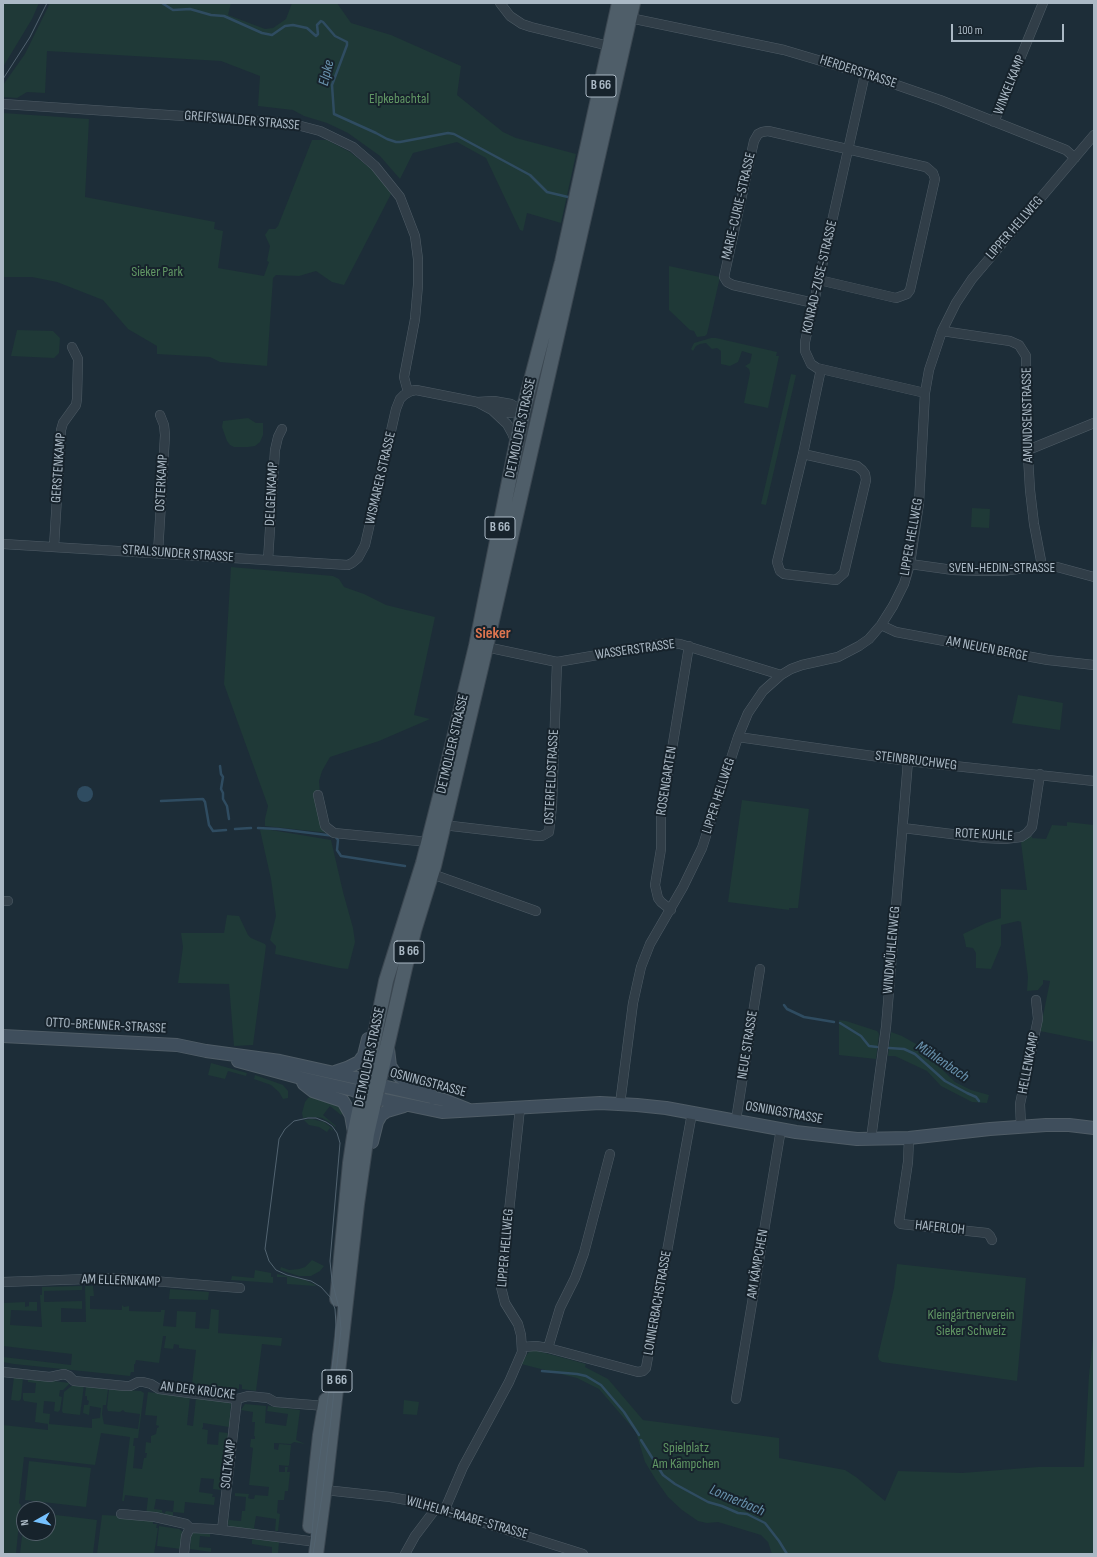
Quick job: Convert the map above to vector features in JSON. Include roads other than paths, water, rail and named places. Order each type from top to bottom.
[{"type":"main road","name":"DETMOLDER STRASSE","points":[[316,1554],[325,1406],[336,1317],[344,1211],[354,1136],[388,1038],[414,931],[432,874],[540,415],[589,169],[616,48],[622,12],[633,3]]},
{"type":"main road","name":"DETMOLDER STRASSE","points":[[308,1548],[320,1490],[367,1134],[370,1089],[386,981],[429,842],[476,646],[523,411],[562,262],[589,169]]},
{"type":"main road","points":[[523,411],[540,415]]},
{"type":"main road","points":[[332,1072],[347,1068],[361,1059],[366,1049],[377,1000],[386,981]]},
{"type":"main road","name":"OTTO-BRENNER-STRASSE","points":[[3,1036],[161,1043],[280,1061],[332,1072],[370,1089]]},
{"type":"main road","points":[[388,1038],[388,1057],[390,1066],[394,1072],[403,1079],[426,1088],[433,1098]]},
{"type":"main road","name":"OTTO-BRENNER-STRASSE","points":[[206,1051],[301,1078],[353,1090],[370,1089]]},
{"type":"main road","name":"B 66","points":[[301,1078],[304,1084],[313,1091],[343,1101],[351,1115],[354,1136]]},
{"type":"main road","name":"OSNINGSTRASSE","points":[[370,1089],[444,1100],[470,1110]]},
{"type":"main road","name":"OSNINGSTRASSE","points":[[370,1089],[408,1106],[442,1112],[569,1105],[620,1104],[666,1108],[816,1135],[871,1139],[909,1138],[1021,1126],[1065,1125],[1094,1128]]},
{"type":"main road","points":[[358,1198],[365,1186],[374,1134],[379,1118],[387,1111],[408,1106]]},
{"type":"street","points":[[500,3],[510,16],[522,24],[616,48]]},
{"type":"street","name":"WINKELKAMP","points":[[994,122],[1043,3]]},
{"type":"street","name":"HERDERSTRASSE","points":[[622,12],[784,50],[865,74],[925,95],[1066,150],[1075,158]]},
{"type":"street","name":"KONRAD-ZUSE-STRASSE","points":[[865,74],[814,303],[805,347],[806,356],[811,364],[821,369],[925,393]]},
{"type":"street","name":"GREIFSWALDER STRASSE","points":[[3,104],[274,122],[297,125],[320,131],[353,147],[378,169],[400,197],[415,236],[418,259],[418,284],[415,314],[404,376],[408,392]]},
{"type":"street","name":"MARIE-CURIE-STRASSE","points":[[814,303],[733,285],[725,280],[724,271],[754,141],[758,134],[768,131],[848,150]]},
{"type":"street","name":"LIPPER HELLWEG","points":[[620,1104],[632,1003],[636,985],[650,944],[671,910],[702,848],[738,737],[748,713],[763,691],[781,675],[802,665],[824,661],[849,652],[868,638],[881,625],[898,596],[910,564],[919,503],[925,393],[929,370],[942,331],[956,303],[972,279],[1094,135]]},
{"type":"street","points":[[819,280],[896,298],[907,294],[910,290],[934,185],[935,179],[933,173],[926,167],[848,150]]},
{"type":"street","name":"AMUNDSENSTRASSE","points":[[942,331],[1017,343],[1022,348],[1026,356],[1028,450],[1034,524],[1042,566]]},
{"type":"street","name":"GERSTENKAMP","points":[[54,547],[61,430],[63,424],[76,406],[77,399],[78,359],[72,348]]},
{"type":"street","points":[[803,454],[858,466],[865,474],[866,480],[844,574],[836,580],[784,574],[778,568],[777,562],[803,454],[821,369]]},
{"type":"street","points":[[408,392],[416,390],[477,402],[494,401],[512,404],[523,411]]},
{"type":"street","name":"WISMARER STRASSE","points":[[352,563],[362,554],[365,545],[396,409],[400,399],[408,392]]},
{"type":"street","points":[[477,402],[492,410],[510,428],[516,445]]},
{"type":"street","points":[[492,410],[509,413],[523,411]]},
{"type":"street","name":"OSTERKAMP","points":[[158,553],[165,435],[164,425],[160,415]]},
{"type":"street","points":[[1028,450],[1094,423]]},
{"type":"street","name":"DELGENKAMP","points":[[268,560],[275,450],[278,437],[282,429]]},
{"type":"street","name":"STRALSUNDER STRASSE","points":[[3,544],[335,565],[352,563]]},
{"type":"street","name":"SVEN-HEDIN-STRASSE","points":[[910,564],[953,570],[979,571],[1002,571],[1042,566],[1057,567],[1094,577]]},
{"type":"street","name":"AM NEUEN BERGE","points":[[881,625],[896,632],[1053,661],[1094,665]]},
{"type":"street","name":"WASSERSTRASSE","points":[[486,647],[557,662],[667,643],[689,646],[781,675]]},
{"type":"street","name":"ROSENGARTEN","points":[[671,910],[658,898],[655,885],[661,849],[661,816],[689,646]]},
{"type":"street","name":"OSTERFELDSTRASSE","points":[[443,825],[538,836],[542,836],[549,832],[552,806],[557,662]]},
{"type":"street","name":"STEINBRUCHWEG","points":[[738,737],[908,761],[1094,781]]},
{"type":"street","name":"WINDMÜHLENWEG","points":[[871,1139],[886,1027],[908,761]]},
{"type":"street","name":"ROTE KUHLE","points":[[903,828],[984,838],[1005,839],[1021,837],[1028,833],[1032,827],[1040,774]]},
{"type":"street","points":[[318,795],[325,826],[334,833],[429,842]]},
{"type":"street","points":[[432,874],[536,911]]},
{"type":"street","name":"NEUE STRASSE","points":[[736,1120],[760,969]]},
{"type":"street","name":"HELLENKAMP","points":[[1021,1126],[1020,1104],[1038,1019],[1036,1000]]},
{"type":"street","name":"LIPPER HELLWEG","points":[[520,1108],[501,1287],[505,1302],[518,1324],[523,1347]]},
{"type":"street","name":"LONNERBACHSTRASSE","points":[[523,1347],[536,1346],[548,1348],[638,1372],[643,1371],[646,1368],[692,1113]]},
{"type":"street","name":"AM KÄMPCHEN","points":[[736,1399],[781,1129]]},
{"type":"street","name":"HAFERLOH","points":[[909,1138],[908,1162],[899,1222],[901,1224],[987,1233],[992,1240]]},
{"type":"street","points":[[548,1348],[560,1308],[575,1278],[584,1253],[610,1154]]},
{"type":"street","name":"AM ELLERNKAMP","points":[[3,1282],[116,1278],[240,1288]]},
{"type":"street","points":[[405,1554],[414,1536],[441,1508],[514,1372],[523,1347]]},
{"type":"street","name":"AN DER KRÜCKE","points":[[3,1372],[50,1377],[64,1374],[69,1376],[74,1381],[125,1386],[130,1386],[138,1382],[151,1384],[159,1389],[237,1398],[248,1396],[268,1398],[275,1402],[325,1406]]},
{"type":"street","name":"SOLTKAMP","points":[[222,1530],[237,1398]]},
{"type":"street","name":"WILHELM-RAABE-STRASSE","points":[[320,1490],[390,1497],[418,1502],[441,1508],[578,1553]]},
{"type":"street","points":[[121,1514],[155,1518],[186,1524],[190,1528]]},
{"type":"street","points":[[190,1528],[197,1527],[222,1530],[308,1548]]},
{"type":"street","points":[[184,1554],[186,1536],[190,1528]]},
{"type":"water","points":[[82,786],[88,786],[93,791],[91,800],[88,802],[82,802],[77,797],[77,791]]},
{"type":"waterway","name":"Elpke","points":[[162,3],[173,10],[190,9],[211,15],[224,16],[262,33],[272,35],[285,26],[293,25],[307,28],[316,36],[318,34],[317,25],[321,21],[335,36],[347,42],[332,85],[334,114],[396,142],[448,133],[454,134],[530,175],[547,192],[568,197]]},
{"type":"waterway","name":"Mühlenbach","points":[[220,766],[223,777],[221,789],[223,799],[227,806],[229,819]]},
{"type":"waterway","name":"Mühlenbach","points":[[161,801],[203,799],[205,802],[209,825],[213,831],[226,830]]},
{"type":"waterway","name":"Mühlenbach","points":[[235,829],[251,828]]},
{"type":"waterway","name":"Mühlenbach","points":[[258,828],[335,836],[338,840],[337,850],[341,856],[405,866]]},
{"type":"waterway","name":"Mühlenbach","points":[[784,1005],[787,1009],[804,1017],[834,1022]]},
{"type":"waterway","name":"Mühlenbach","points":[[840,1023],[861,1036],[869,1046],[877,1047]]},
{"type":"waterway","name":"Mühlenbach","points":[[889,1048],[904,1049],[915,1054],[945,1081],[976,1097],[979,1101]]},
{"type":"waterway","name":"Lonnerbach","points":[[542,1371],[586,1376],[601,1385],[624,1412],[639,1435]]},
{"type":"waterway","name":"Lonnerbach","points":[[641,1440],[663,1475],[675,1484],[708,1502],[738,1513],[747,1514],[765,1523],[787,1554]]},
{"type":"tram line","points":[[3,79],[30,37],[47,3]]},
{"type":"tram line","points":[[310,1554],[317,1477],[335,1347],[335,1309],[331,1298],[321,1287],[311,1281],[287,1275],[276,1270],[269,1261],[265,1249],[279,1139],[285,1129],[294,1121],[316,1118],[332,1126],[337,1133],[340,1143],[330,1261],[332,1281],[339,1308],[341,1329],[323,1490],[313,1554]]},
{"type":"district","name":"Sieker","points":[[493,634]]},
{"type":"park label","name":"Elpkebachtal","points":[[399,99]]},
{"type":"park label","name":"Sieker Park","points":[[157,272]]},
{"type":"park label","name":"Kleingärtnerverein Sieker Schweiz","points":[[971,1324]]},
{"type":"park label","name":"Spielplatz Am Kämpchen","points":[[686,1456]]}]
